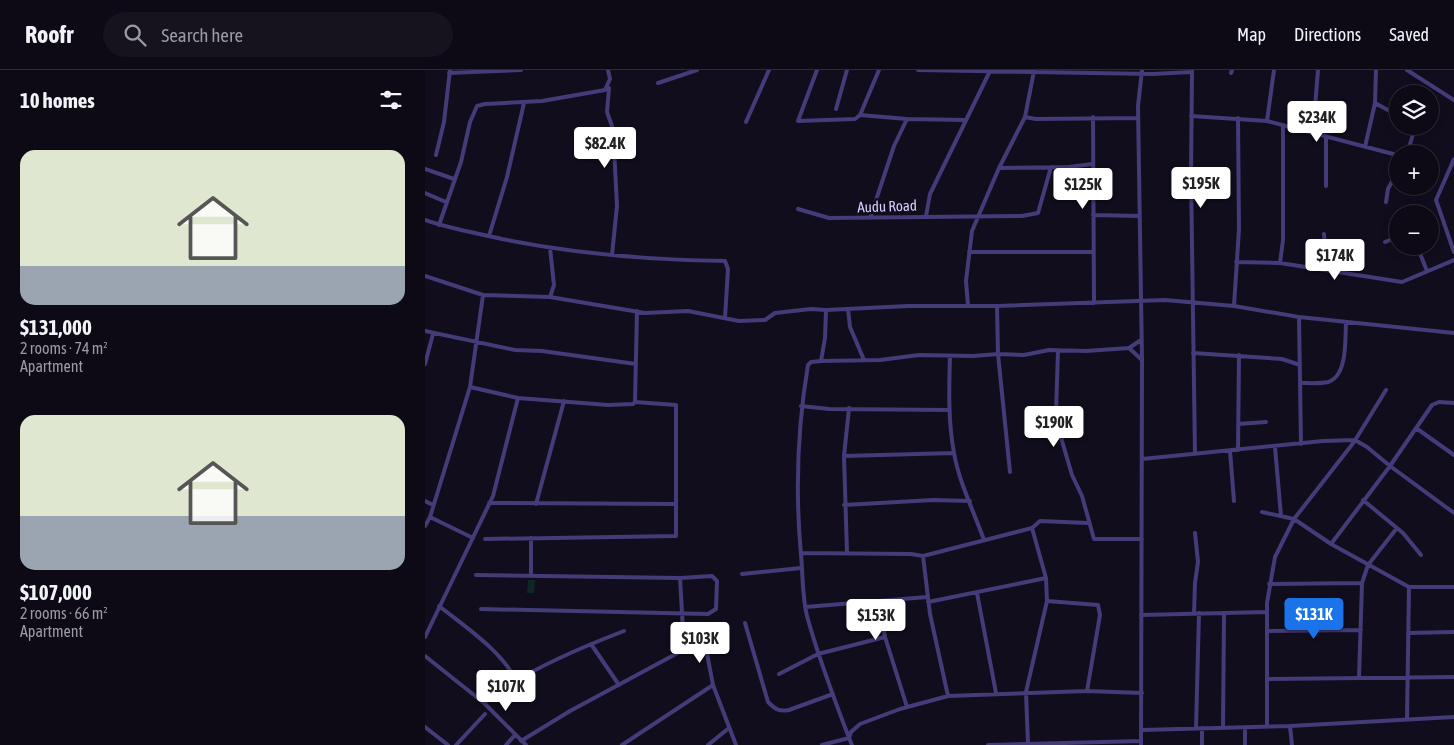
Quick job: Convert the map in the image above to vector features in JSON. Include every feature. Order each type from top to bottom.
[{"type":"street","points":[[436,155],[444,122],[449,72],[521,70]]},
{"type":"street","points":[[609,70],[607,105],[613,129],[617,206],[612,255]]},
{"type":"street","points":[[658,82],[697,70]]},
{"type":"street","points":[[746,122],[769,70]]},
{"type":"street","points":[[817,70],[798,121],[855,120],[860,115],[879,70]]},
{"type":"street","points":[[836,109],[847,70]]},
{"type":"street","points":[[919,70],[1192,71],[1192,301],[1195,454]]},
{"type":"street","points":[[968,306],[966,281],[969,252],[977,215],[1025,117],[1034,70]]},
{"type":"street","points":[[1267,121],[1275,70]]},
{"type":"street","points":[[1313,133],[1318,70]]},
{"type":"street","points":[[1365,147],[1375,103],[1376,70]]},
{"type":"street","points":[[1407,70],[1454,100]]},
{"type":"street","points":[[925,216],[930,194],[990,71]]},
{"type":"street","points":[[987,745],[1141,743],[1142,299],[1138,118],[1141,72]]},
{"type":"street","points":[[439,225],[461,162],[470,122],[477,106],[524,103],[605,90],[609,86]]},
{"type":"street","points":[[489,236],[507,177],[524,103]]},
{"type":"street","points":[[1375,103],[1389,111]]},
{"type":"street","points":[[860,115],[907,119],[965,120]]},
{"type":"street","points":[[1191,116],[1267,121],[1389,153]]},
{"type":"street","points":[[1025,117],[1036,119],[1138,118]]},
{"type":"street","points":[[1093,117],[1094,303]]},
{"type":"street","points":[[1235,306],[1239,229],[1238,118]]},
{"type":"street","points":[[870,218],[894,146],[907,119]]},
{"type":"street","points":[[1280,263],[1283,240],[1283,125]]},
{"type":"street","points":[[1326,136],[1326,186]]},
{"type":"street","points":[[1454,159],[1436,200],[1454,252]]},
{"type":"street","points":[[999,168],[1092,164]]},
{"type":"street","name":"Audu Road","points":[[798,209],[829,218],[1022,216],[1038,213],[1051,167]]},
{"type":"street","points":[[425,169],[454,179]]},
{"type":"street","points":[[1386,202],[1389,189]]},
{"type":"street","points":[[425,193],[446,202]]},
{"type":"street","points":[[1093,215],[1141,216]]},
{"type":"street","points":[[425,220],[439,225],[550,248],[667,261],[725,262],[728,269],[725,318]]},
{"type":"street","points":[[1324,269],[1329,251],[1325,246],[1325,234]]},
{"type":"street","points":[[1385,242],[1389,240]]},
{"type":"street","points":[[550,248],[554,285],[550,297]]},
{"type":"street","points":[[969,252],[1093,252]]},
{"type":"street","points":[[1421,255],[1427,271]]},
{"type":"street","points":[[1236,262],[1280,263],[1402,282],[1454,260]]},
{"type":"street","points":[[425,276],[483,295],[550,297],[650,314],[688,311],[748,321],[765,320],[775,312],[818,308],[826,310],[997,306],[1094,303],[1142,299],[1192,301],[1299,317],[1454,333]]},
{"type":"street","points":[[425,526],[430,517],[470,387],[478,343],[483,295]]},
{"type":"street","points":[[997,306],[998,354],[1010,472]]},
{"type":"street","points":[[848,309],[850,327],[863,360]]},
{"type":"street","points":[[821,361],[825,338],[826,310]]},
{"type":"street","points":[[635,402],[637,311]]},
{"type":"street","points":[[1299,317],[1301,444]]},
{"type":"street","points":[[1300,383],[1328,382],[1337,376],[1342,363],[1347,322]]},
{"type":"street","points":[[425,331],[515,350],[542,351],[635,364]]},
{"type":"street","points":[[425,364],[433,334]]},
{"type":"street","points":[[852,745],[818,654],[805,606],[801,568],[797,483],[801,406],[808,365],[811,362],[821,361],[863,360],[919,355],[1024,355],[1058,350],[1086,351],[1129,348],[1141,340]]},
{"type":"street","points":[[1129,348],[1142,360]]},
{"type":"street","points":[[1058,350],[1056,413],[1072,475],[1082,496],[1094,539],[1142,539]]},
{"type":"street","points":[[1193,353],[1282,359],[1300,365]]},
{"type":"street","points":[[1238,450],[1239,355]]},
{"type":"street","points":[[950,356],[949,410],[954,453],[984,540]]},
{"type":"street","points":[[470,387],[517,398],[608,405],[630,405],[635,402],[673,403],[676,405],[676,536],[485,539]]},
{"type":"street","points":[[1267,726],[1266,612],[1269,584],[1275,558],[1294,519],[1353,442],[1386,390]]},
{"type":"street","points":[[425,637],[489,503],[517,398]]},
{"type":"street","points":[[536,504],[564,401]]},
{"type":"street","points":[[1331,544],[1390,466],[1432,405],[1439,402],[1453,404]]},
{"type":"street","points":[[801,406],[829,409],[949,410]]},
{"type":"street","points":[[847,553],[844,505],[844,456],[849,408]]},
{"type":"street","points":[[1238,424],[1266,422]]},
{"type":"street","points":[[1416,428],[1454,455]]},
{"type":"street","points":[[1142,459],[1346,440],[1358,442],[1454,512]]},
{"type":"street","points":[[1275,446],[1281,516]]},
{"type":"street","points":[[1230,451],[1234,500]]},
{"type":"street","points":[[844,456],[954,453]]},
{"type":"street","points":[[844,505],[933,500],[970,502]]},
{"type":"street","points":[[1363,500],[1397,528],[1421,555]]},
{"type":"street","points":[[425,501],[433,505]]},
{"type":"street","points":[[489,503],[675,504]]},
{"type":"street","points":[[1262,512],[1294,519],[1331,544],[1409,587],[1454,587]]},
{"type":"street","points":[[430,517],[473,538]]},
{"type":"street","points":[[801,553],[923,556],[1032,528],[1041,521],[1088,523]]},
{"type":"street","points":[[1028,744],[1026,692],[1047,601],[1046,578],[1032,528]]},
{"type":"street","points":[[1359,678],[1362,583],[1367,565],[1397,528]]},
{"type":"street","points":[[1195,533],[1199,562],[1195,583],[1197,728]]},
{"type":"street","points":[[531,538],[531,574]]},
{"type":"street","points":[[923,556],[928,599],[948,696]]},
{"type":"street","points":[[741,574],[801,568]]},
{"type":"street","points":[[476,575],[531,574],[680,578],[712,576],[717,581],[716,609],[713,612],[681,614],[481,609]]},
{"type":"street","points":[[680,578],[684,648]]},
{"type":"street","points":[[805,606],[928,599],[977,593],[1046,578]]},
{"type":"street","points":[[1269,584],[1362,583]]},
{"type":"street","points":[[1407,719],[1409,587]]},
{"type":"street","points":[[977,593],[996,693]]},
{"type":"street","points":[[878,601],[885,637],[907,707]]},
{"type":"street","points":[[1047,601],[1098,605],[1100,615],[1087,691]]},
{"type":"street","points":[[439,606],[471,632],[511,669],[516,682]]},
{"type":"street","points":[[1141,615],[1266,612]]},
{"type":"street","points":[[1223,726],[1224,614]]},
{"type":"street","points":[[745,623],[768,702],[774,707],[781,711],[789,710],[833,694]]},
{"type":"street","points":[[1267,631],[1361,630]]},
{"type":"street","points":[[484,703],[516,682],[591,644],[624,631]]},
{"type":"street","points":[[1408,633],[1454,632]]},
{"type":"street","points":[[779,674],[818,654],[885,637]]},
{"type":"street","points":[[521,741],[684,648],[700,641],[705,643],[713,685],[736,745]]},
{"type":"street","points":[[591,644],[619,685]]},
{"type":"street","points":[[425,656],[484,703],[526,745]]},
{"type":"street","points":[[1268,679],[1454,676]]},
{"type":"street","points":[[622,745],[713,685]]},
{"type":"street","points":[[849,738],[853,728],[860,724],[907,707],[948,696],[1087,691],[1142,693]]},
{"type":"street","points":[[456,745],[485,714]]},
{"type":"street","points":[[1142,730],[1223,726],[1290,726],[1454,716]]},
{"type":"street","points":[[1245,726],[1245,745]]},
{"type":"street","points":[[1290,726],[1292,745]]},
{"type":"street","points":[[425,727],[448,745]]},
{"type":"street","points":[[708,745],[729,728]]},
{"type":"street","points":[[1202,728],[1202,745]]},
{"type":"street","points":[[506,745],[515,735]]},
{"type":"street","points":[[823,745],[849,738]]},
{"type":"green space","points":[[528,580],[535,580],[534,593],[527,593]]}]
